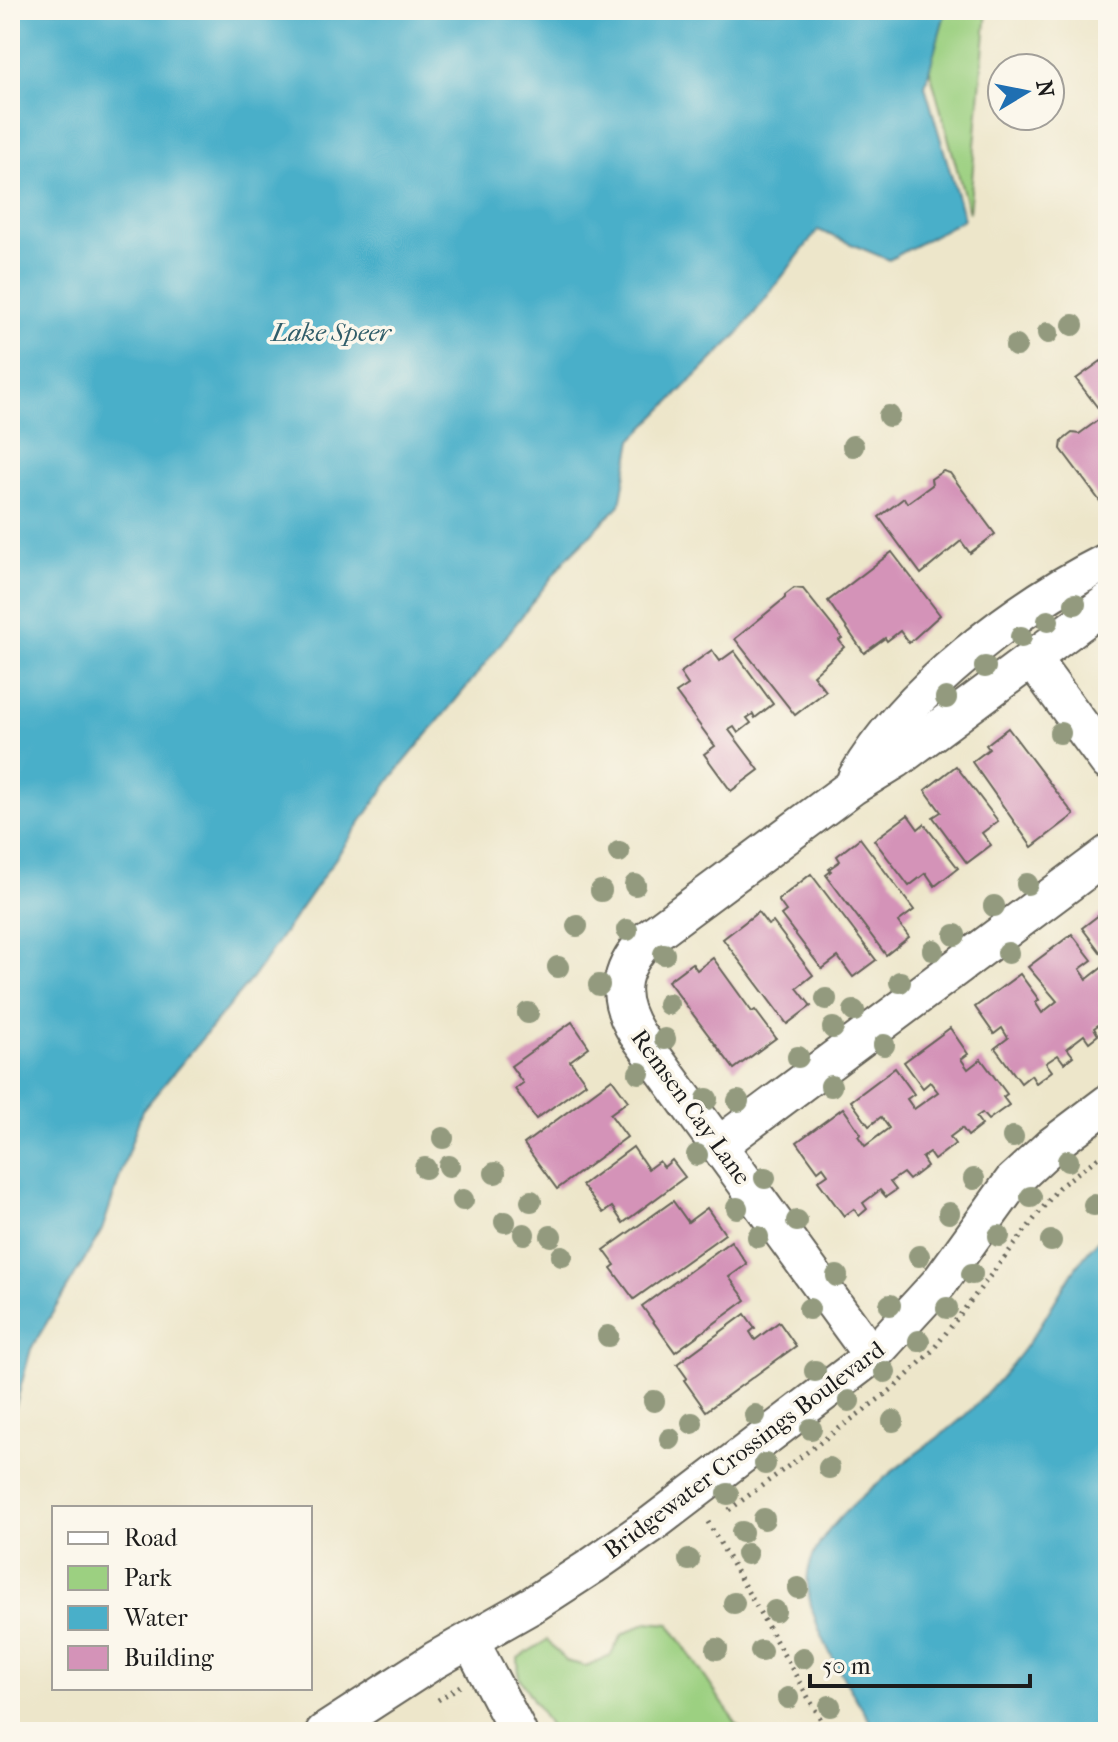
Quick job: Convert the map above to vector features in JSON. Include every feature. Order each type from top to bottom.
[{"type":"street","name":"Remsen Cay Lane","points":[[852,787],[880,742],[950,671],[1034,604],[1108,561]]},
{"type":"street","name":"Remsen Cay Lane","points":[[872,1356],[627,1019],[621,984],[626,967],[646,940],[1108,602]]},
{"type":"street","points":[[1032,659],[1108,762]]},
{"type":"street","points":[[719,1145],[1108,854]]},
{"type":"street","name":"Bridgewater Crossings Boulevard","points":[[324,1732],[470,1640],[532,1605],[652,1524],[872,1356],[939,1283],[1012,1182],[1051,1146],[1108,1103]]},
{"type":"street","points":[[470,1640],[518,1732]]},
{"type":"path","points":[[708,1522],[828,1732]]},
{"type":"green space","points":[[931,10],[987,10],[969,213],[921,38]]},
{"type":"green space","points":[[647,1622],[669,1624],[742,1732],[553,1732],[519,1677],[518,1658],[547,1640],[566,1661],[586,1666],[611,1655],[622,1635]]},
{"type":"water","name":"Lake Speer","points":[[10,10],[946,10],[925,86],[964,219],[889,260],[818,230],[739,333],[632,440],[620,505],[566,559],[393,776],[253,977],[142,1111],[102,1230],[31,1349],[10,1426]]},
{"type":"water","points":[[1108,1231],[1108,1732],[877,1732],[831,1656],[813,1612],[808,1573],[815,1553],[845,1512],[888,1474],[961,1419],[986,1394],[1033,1337],[1079,1263]]},
{"type":"building","points":[[1101,361],[1108,370],[1108,512],[1061,449],[1062,441],[1072,433],[1079,434],[1101,418],[1101,412],[1076,379]]},
{"type":"building","points":[[943,471],[950,473],[995,534],[970,553],[961,541],[921,574],[879,517],[904,498],[907,503],[932,485],[931,479]]},
{"type":"building","points":[[892,552],[940,615],[909,643],[900,631],[864,653],[828,601]]},
{"type":"building","points":[[794,588],[803,589],[842,638],[839,640],[844,647],[813,675],[826,691],[795,715],[735,639]]},
{"type":"building","points":[[712,650],[720,661],[734,651],[773,704],[755,718],[753,714],[747,718],[751,723],[738,733],[734,727],[729,730],[759,770],[731,791],[704,754],[715,746],[676,693],[688,685],[680,673]]},
{"type":"building","points":[[1008,728],[1074,815],[1032,847],[972,762],[989,749],[986,745]]},
{"type":"building","points":[[956,766],[998,821],[982,833],[991,845],[967,863],[933,817],[941,812],[925,790]]},
{"type":"building","points":[[908,815],[918,829],[924,824],[958,868],[935,886],[926,873],[909,886],[874,840]]},
{"type":"building","points":[[860,838],[914,910],[898,922],[909,937],[886,955],[826,875],[840,861],[837,856]]},
{"type":"building","points":[[811,874],[876,960],[853,977],[838,957],[822,969],[781,915],[786,911],[778,900]]},
{"type":"building","points":[[1108,908],[1108,948],[1101,953],[1082,928]]},
{"type":"building","points":[[758,912],[768,925],[773,922],[813,975],[797,988],[811,1006],[787,1024],[723,939]]},
{"type":"building","points":[[1072,934],[1092,960],[1080,969],[1087,979],[1108,963],[1108,1018],[1094,1028],[1098,1035],[1089,1042],[1084,1035],[1067,1048],[1073,1056],[1064,1063],[1058,1055],[1046,1063],[1052,1071],[1036,1083],[1031,1075],[1021,1083],[995,1048],[1008,1038],[1002,1028],[994,1034],[975,1007],[1020,974],[1039,1000],[1035,1002],[1042,1013],[1057,1001],[1028,967]]},
{"type":"building","points":[[713,958],[752,1012],[755,1010],[776,1038],[734,1069],[668,981],[692,963],[697,970]]},
{"type":"building","points":[[572,1022],[589,1047],[570,1061],[586,1083],[536,1119],[515,1089],[523,1083],[511,1066]]},
{"type":"building","points":[[950,1028],[968,1054],[961,1059],[968,1069],[981,1059],[1007,1094],[1003,1097],[1009,1105],[988,1120],[982,1113],[976,1117],[982,1125],[968,1136],[962,1128],[950,1137],[955,1144],[934,1160],[929,1153],[922,1158],[927,1166],[909,1180],[903,1173],[890,1182],[896,1190],[886,1197],[880,1190],[863,1203],[867,1209],[859,1216],[854,1209],[844,1216],[818,1181],[828,1174],[823,1167],[818,1171],[797,1142],[843,1108],[861,1134],[858,1136],[865,1146],[889,1128],[881,1117],[869,1126],[851,1101],[895,1068],[914,1094],[907,1099],[914,1109],[938,1092],[930,1082],[923,1088],[904,1062]]},
{"type":"building","points":[[612,1079],[628,1101],[610,1114],[627,1137],[557,1189],[524,1144]]},
{"type":"building","points":[[633,1147],[648,1169],[659,1161],[664,1167],[672,1160],[685,1177],[623,1223],[612,1207],[603,1213],[582,1185]]},
{"type":"building","points":[[673,1201],[688,1222],[707,1208],[725,1234],[634,1299],[611,1268],[615,1265],[604,1250]]},
{"type":"building","points":[[731,1241],[747,1264],[729,1277],[746,1300],[675,1352],[642,1306]]},
{"type":"building","points":[[745,1314],[755,1328],[750,1332],[755,1340],[779,1322],[796,1346],[706,1411],[684,1380],[687,1378],[677,1364]]}]
